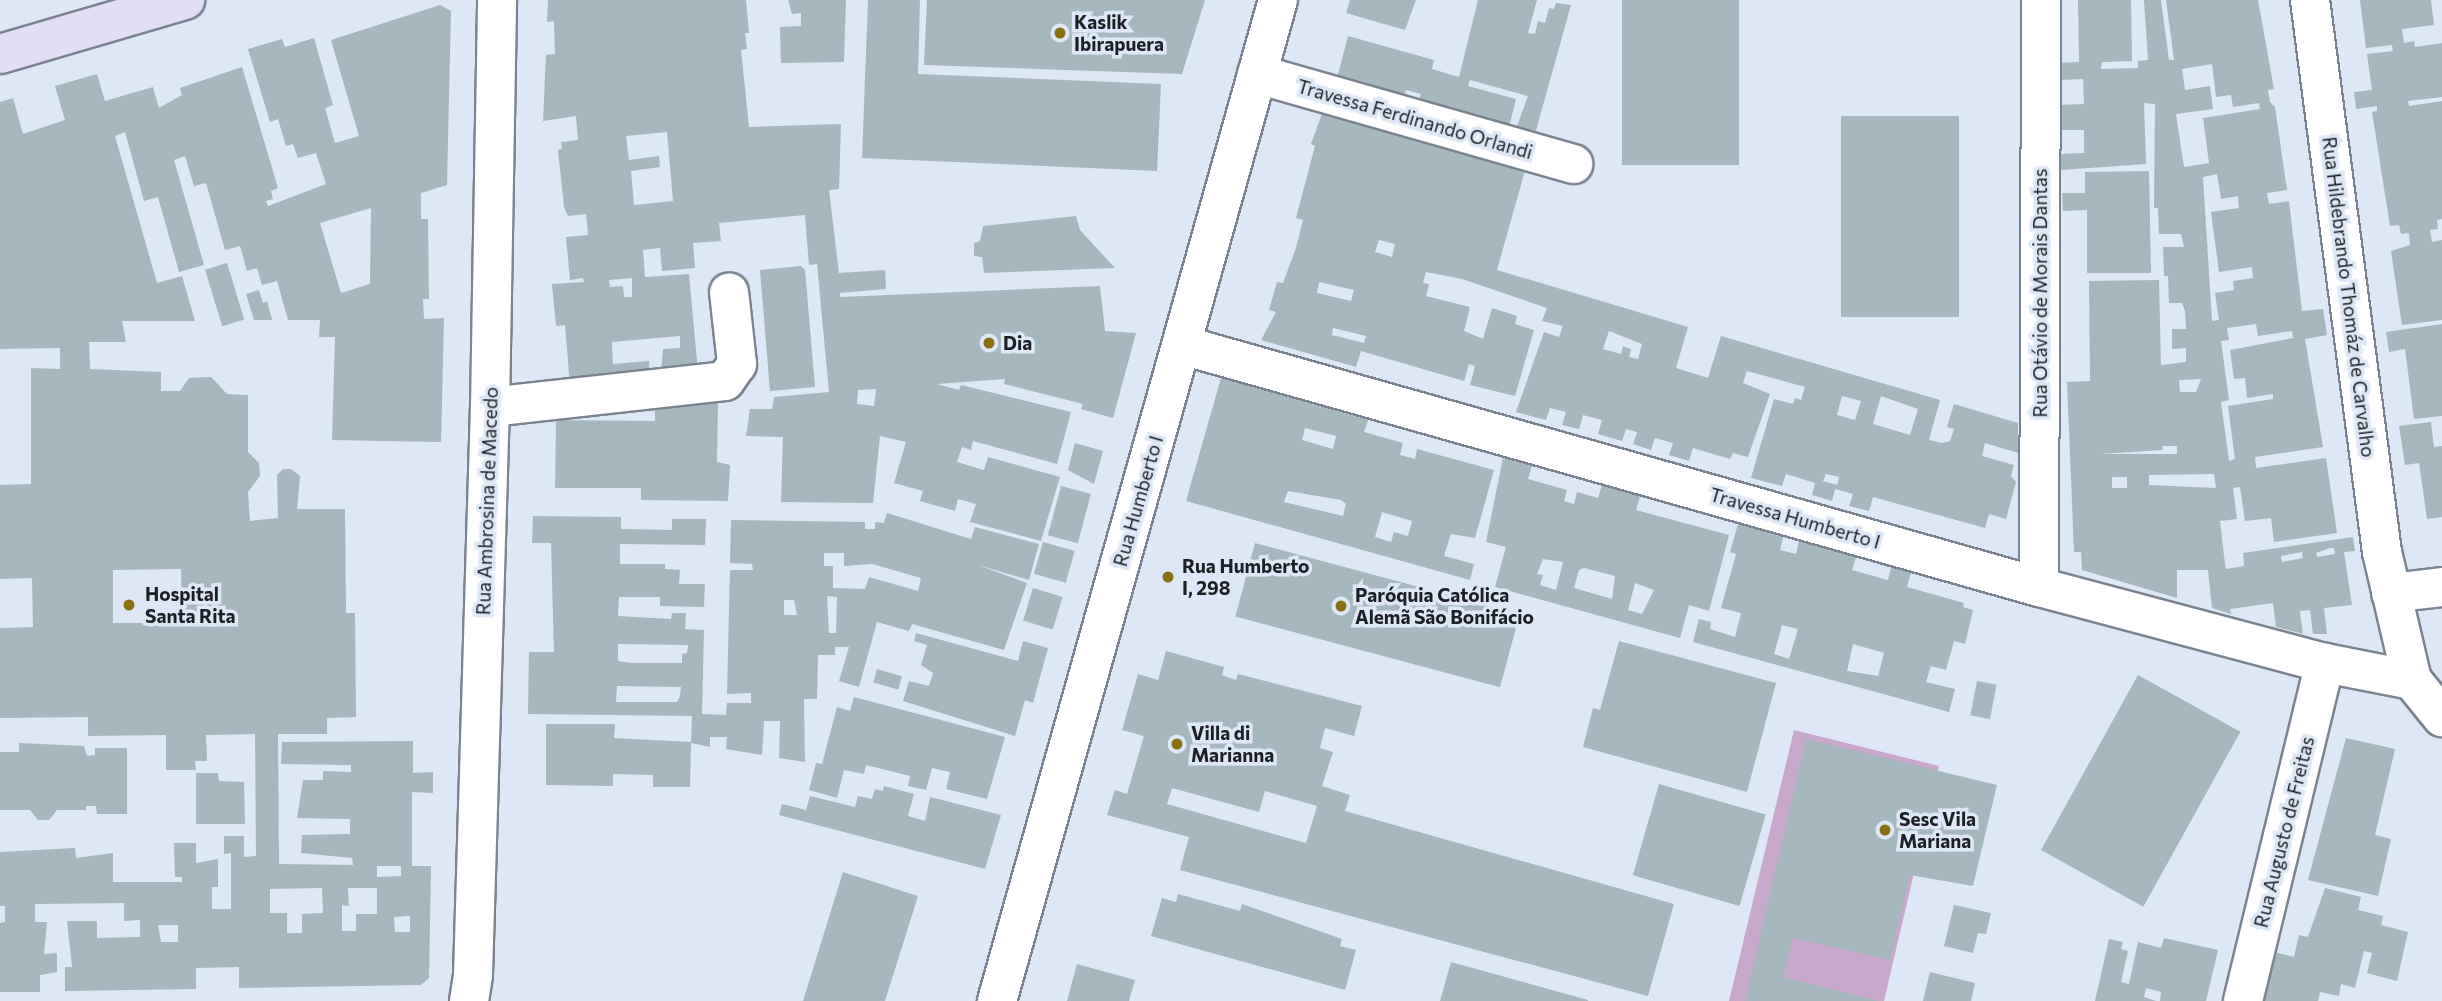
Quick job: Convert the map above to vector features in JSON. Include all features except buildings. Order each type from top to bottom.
[{"type":"street","points":[[0,54],[185,0]]},
{"type":"street","name":"Rua Ambrosina de Macedo","points":[[469,1001],[474,961],[490,407],[497,0]]},
{"type":"street","name":"Rua Humberto I","points":[[997,1001],[1278,0]]},
{"type":"street","name":"Rua Otávio de Morais Dantas","points":[[2039,587],[2042,0]]},
{"type":"street","name":"Rua Hildebrando Thomáz de Carvalho","points":[[2310,0],[2380,538],[2412,680]]},
{"type":"street","name":"Travessa Ferdinando Orlandi","points":[[1257,74],[1573,164]]},
{"type":"street","points":[[490,407],[709,386],[725,381],[737,364],[729,292]]},
{"type":"street","name":"Travessa Humberto I","points":[[1182,345],[2039,587],[2325,663],[2412,680]]},
{"type":"street","points":[[2391,593],[2442,587]]},
{"type":"street","name":"Rua Augusto de Freitas","points":[[2243,1001],[2325,663]]},
{"type":"street","points":[[2412,680],[2442,717]]},
{"type":"shaded area","name":"Sesc Vila Mariana","points":[[1794,730],[1939,766],[1884,1001],[1729,1001]]},
{"type":"place","name":"Kaslik Ibirapuera","points":[[1060,33]]},
{"type":"place","name":"Dia","points":[[989,343]]},
{"type":"place","name":"Rua Humberto I, 298","points":[[1168,577]]},
{"type":"place","name":"Hospital Santa Rita","points":[[129,605]]},
{"type":"place","name":"Paróquia Católica Alemã São Bonifácio","points":[[1341,606]]},
{"type":"place","name":"Villa di Marianna","points":[[1177,744]]},
{"type":"place","name":"Sesc Vila Mariana","points":[[1885,830]]}]
